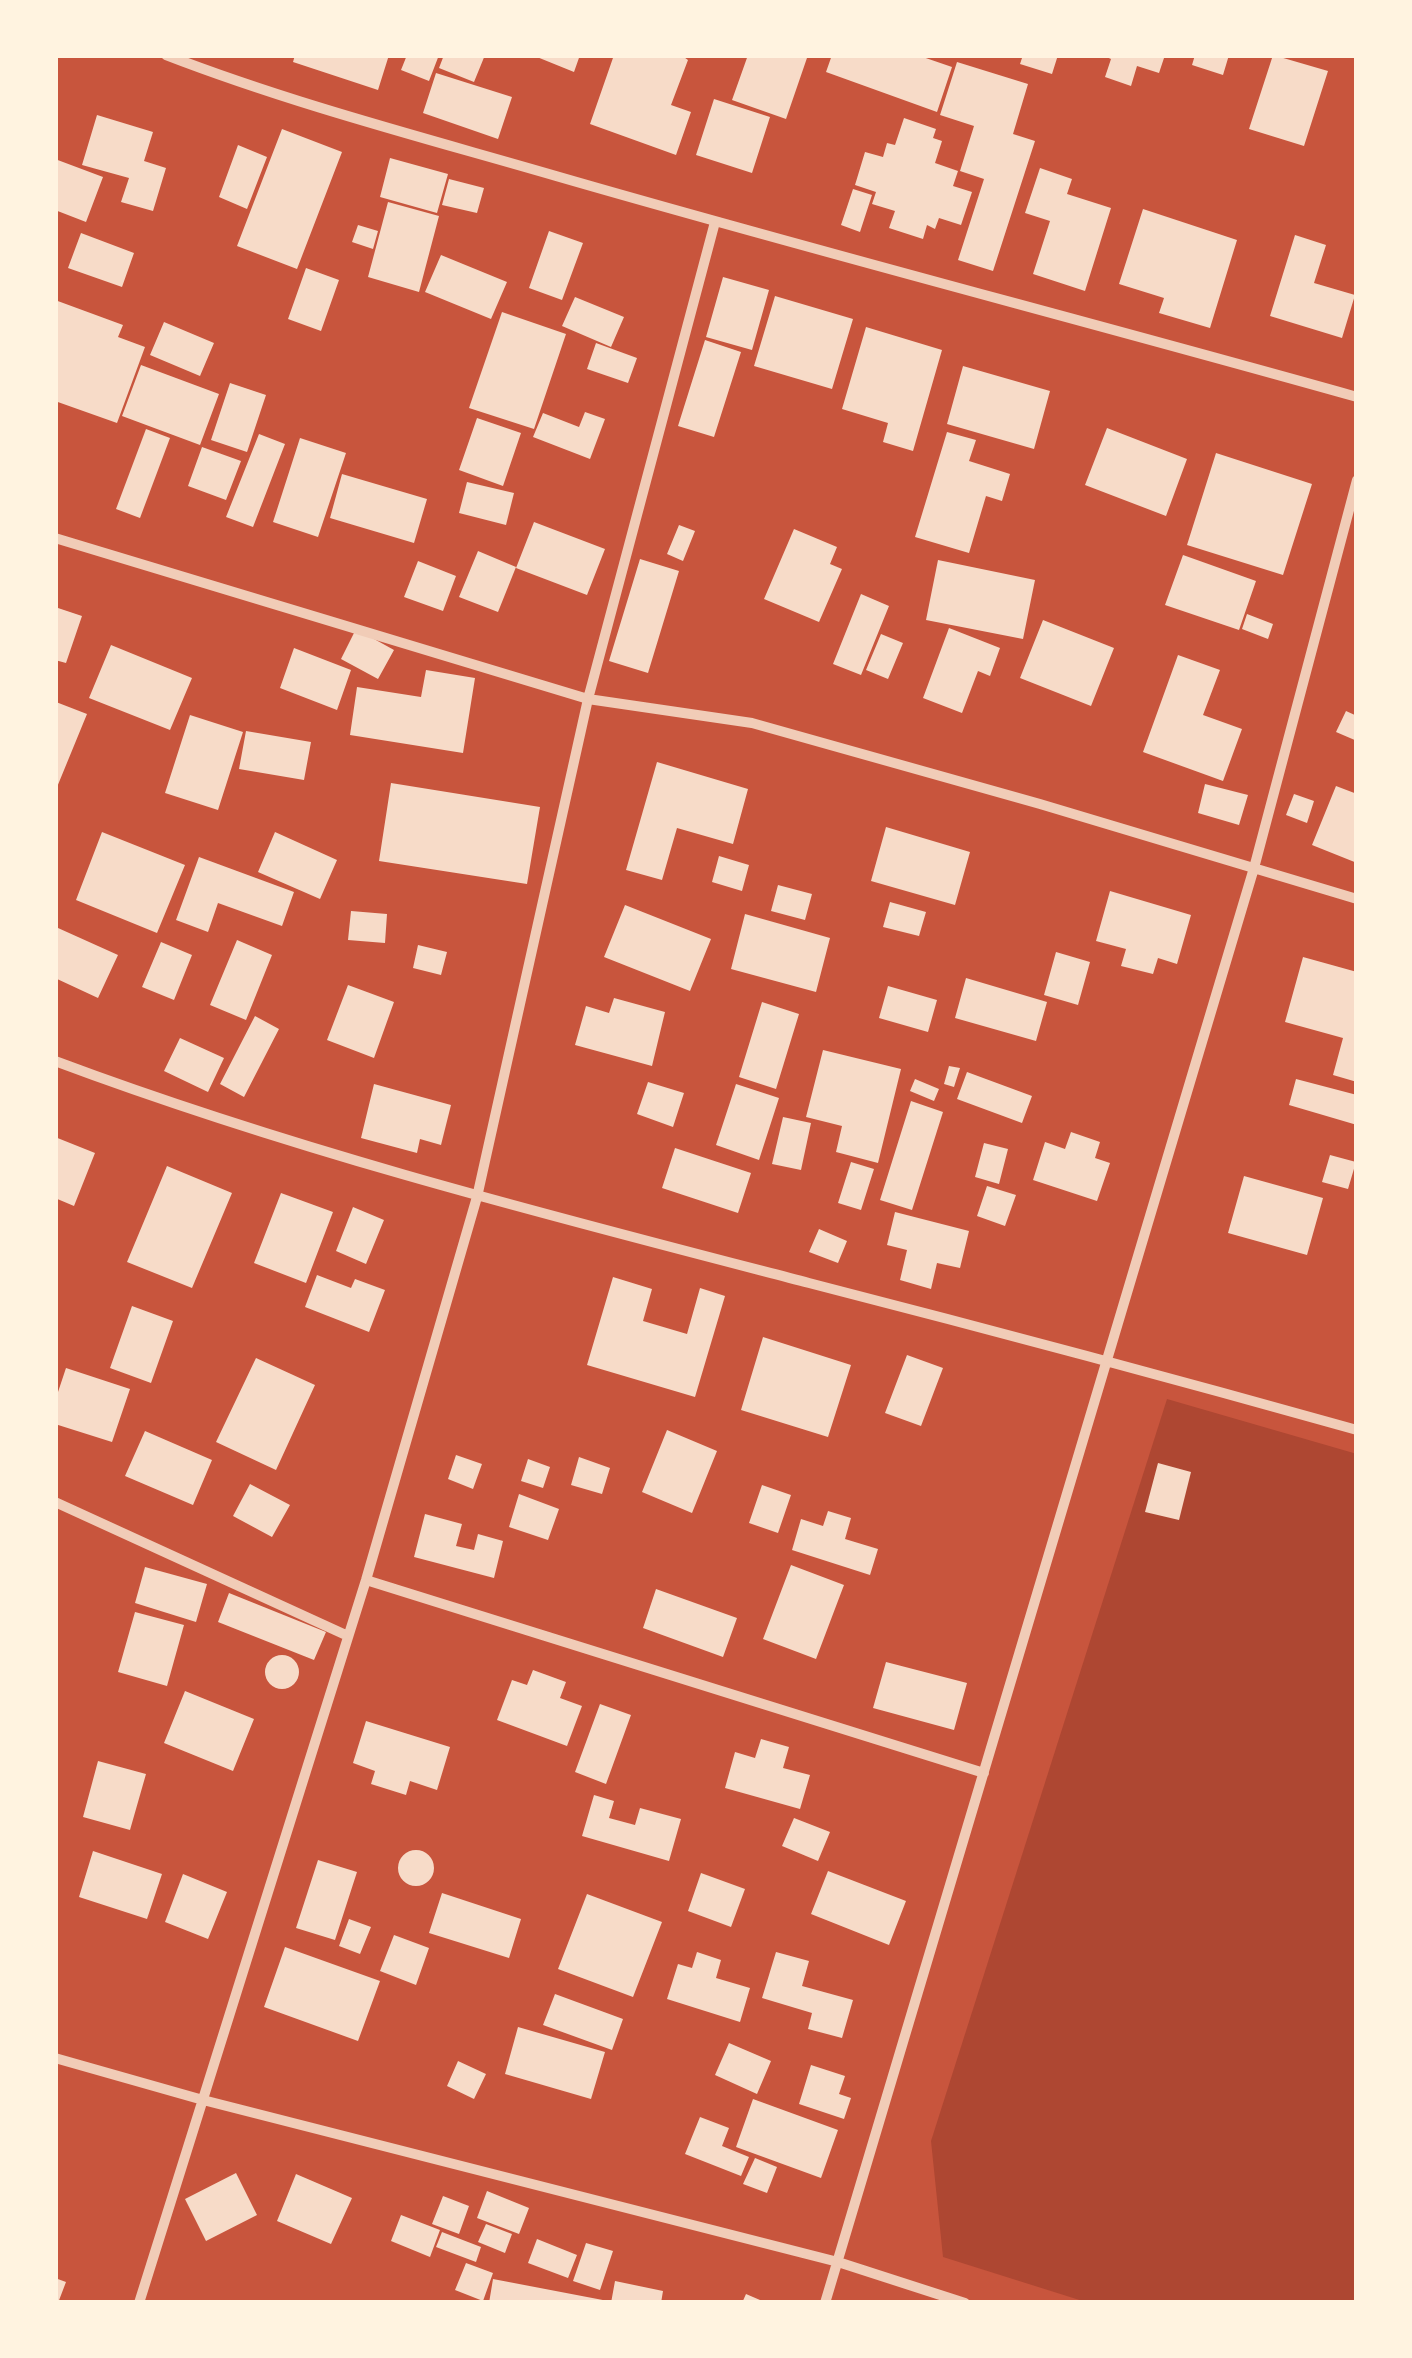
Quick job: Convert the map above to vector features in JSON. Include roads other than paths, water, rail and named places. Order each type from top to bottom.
[{"type":"street","points":[[166,55],[253,88],[715,222],[1086,320],[1357,397]]},
{"type":"street","points":[[139,2303],[366,1580],[477,1198],[588,698],[715,222]]},
{"type":"street","points":[[825,2303],[1254,868],[1357,480]]},
{"type":"street","points":[[55,538],[588,698],[752,723],[1357,899]]},
{"type":"street","points":[[55,1061],[186,1110],[477,1198],[1107,1360],[1357,1430]]},
{"type":"street","points":[[55,1502],[348,1636]]},
{"type":"street","points":[[366,1580],[984,1774]]},
{"type":"street","points":[[55,2058],[203,2100],[838,2262],[964,2303]]}]
